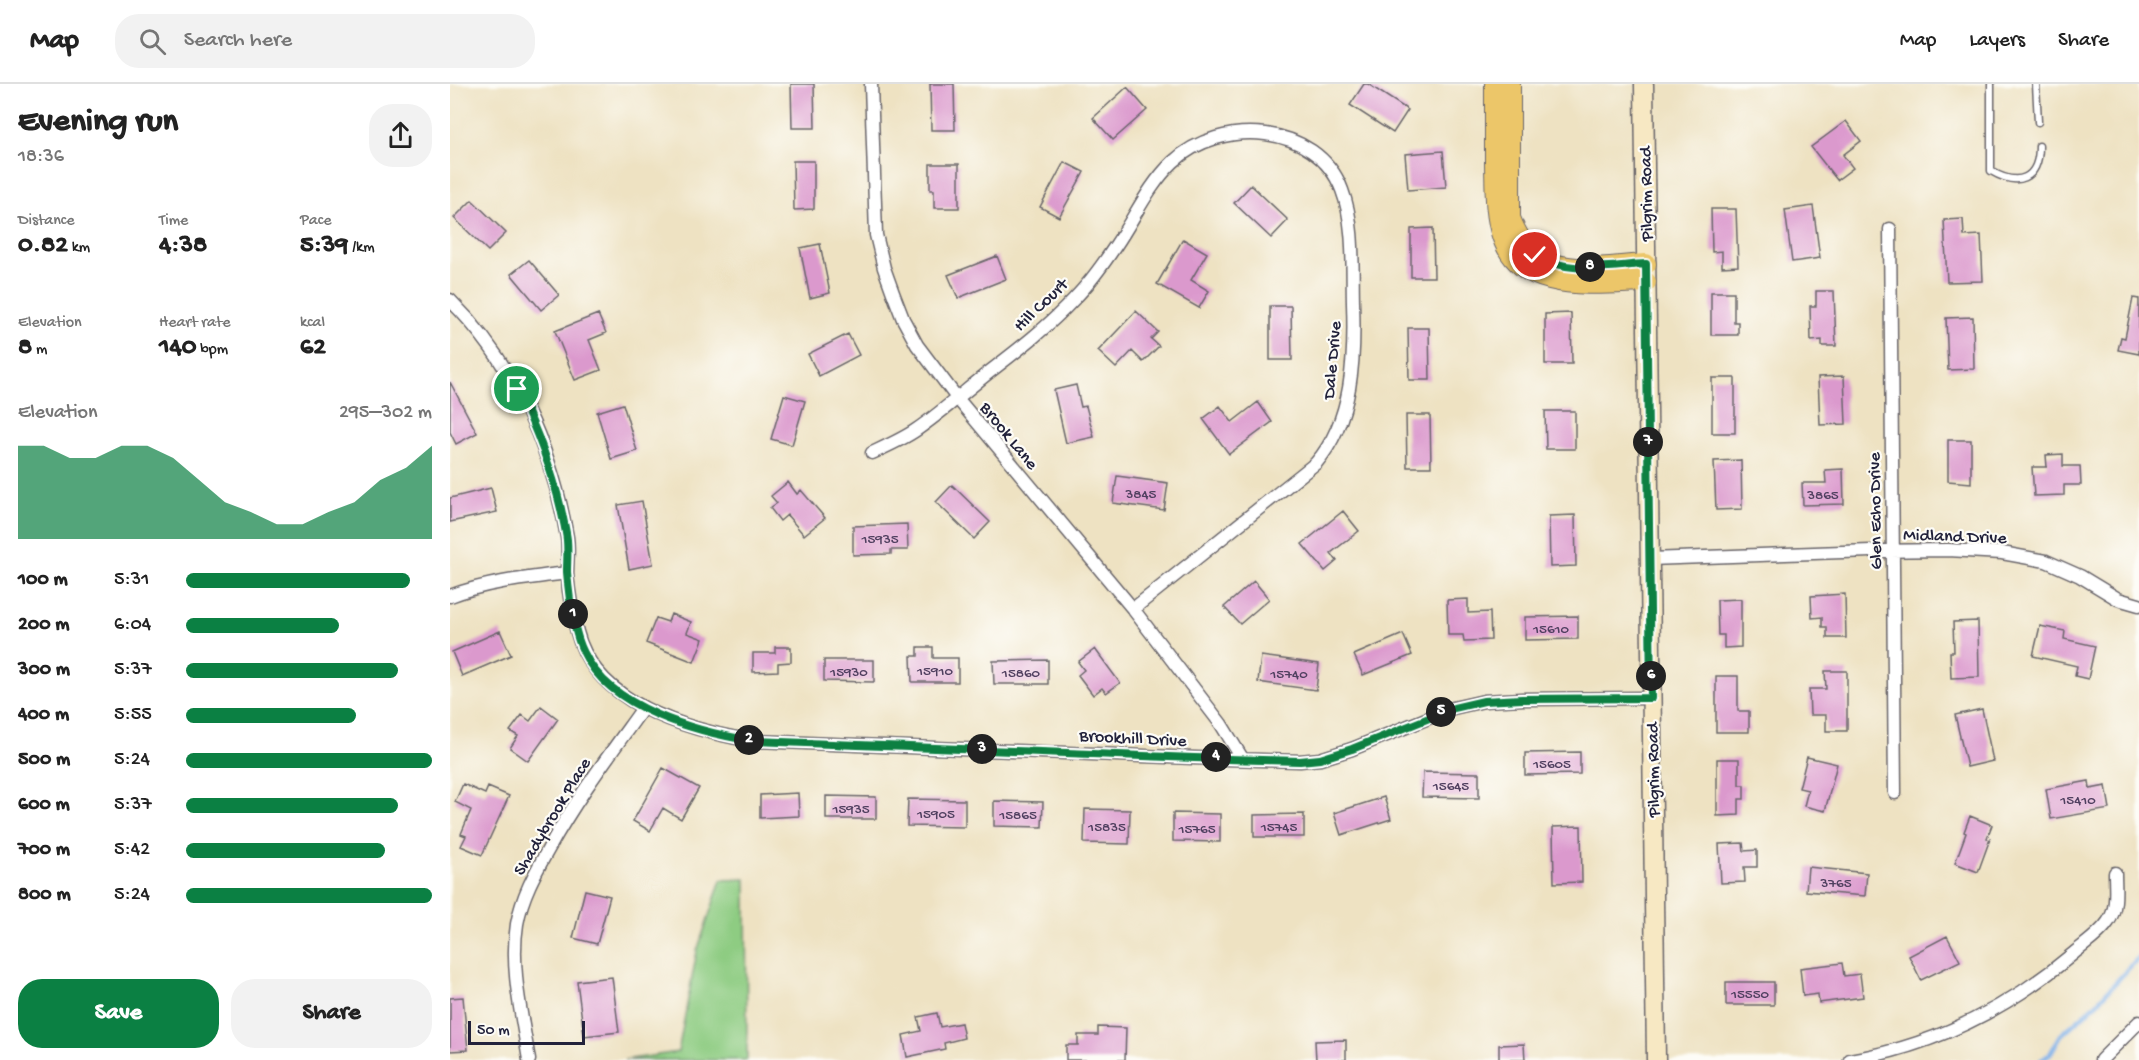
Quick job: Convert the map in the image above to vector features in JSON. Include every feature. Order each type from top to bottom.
[{"type":"main road","points":[[1495,84],[1495,206],[1499,233],[1507,249],[1525,268],[1538,276],[1551,280],[1597,284],[1646,273]]},
{"type":"main road","points":[[1510,84],[1510,218],[1523,244],[1548,263],[1563,267],[1646,273]]},
{"type":"main road","name":"Pilgrim Road","points":[[1644,84],[1656,1060]]},
{"type":"street","name":"Brook Lane","points":[[872,84],[876,235],[884,268],[903,319],[917,345],[957,398],[1133,609],[1221,724],[1242,758]]},
{"type":"street","name":"Dale Drive","points":[[1133,609],[1316,463],[1332,442],[1342,421],[1351,370],[1353,312],[1349,223],[1342,190],[1330,167],[1315,152],[1306,147],[1261,132],[1243,132],[1219,137],[1198,146]]},
{"type":"street","name":"Hill Court","points":[[872,453],[916,431],[1035,336],[1075,298],[1117,244],[1154,184],[1174,161],[1198,146]]},
{"type":"street","name":"Glen Echo Drive","points":[[1890,229],[1895,794]]},
{"type":"street","name":"Brookhill Drive","points":[[450,300],[462,312],[498,360],[517,389],[537,430],[555,482],[567,540],[567,573],[583,653],[595,671],[612,688],[643,708],[698,729],[753,741],[1289,761],[1320,759],[1352,749],[1454,708],[1484,701],[1651,698]]},
{"type":"street","name":"Midland Drive","points":[[1650,559],[1948,550],[2027,556],[2064,567],[2118,599],[2139,605]]},
{"type":"street","points":[[450,596],[498,582],[567,573]]},
{"type":"street","name":"Shadybrook Place","points":[[529,1060],[516,975],[517,925],[522,901],[530,881],[564,822],[643,708]]},
{"type":"street","points":[[1850,1060],[1919,1043],[1963,1025],[2009,1001],[2060,965],[2109,921],[2115,906],[2115,873]]},
{"type":"street","points":[[2101,1060],[2139,1022]]},
{"type":"lane","points":[[1991,84],[1991,171],[2004,178],[2020,180],[2035,170],[2039,159],[2039,146]]},
{"type":"lane","points":[[2036,84],[2038,122]]},
{"type":"green space","points":[[746,879],[747,1060],[624,1060],[678,1052],[697,951],[721,880]]},
{"type":"building","points":[[791,84],[814,84],[815,128],[792,128]]},
{"type":"building","points":[[930,84],[954,84],[955,130],[931,130]]},
{"type":"building","points":[[1364,84],[1368,84],[1408,110],[1393,133],[1350,105]]},
{"type":"building","points":[[1127,87],[1147,110],[1113,140],[1093,118]]},
{"type":"building","points":[[1846,121],[1861,141],[1843,155],[1853,168],[1837,180],[1811,147]]},
{"type":"building","points":[[1443,151],[1446,187],[1408,190],[1405,154]]},
{"type":"building","points":[[793,161],[814,161],[814,209],[794,210]]},
{"type":"building","points":[[1064,162],[1084,172],[1059,217],[1040,207]]},
{"type":"building","points":[[930,164],[959,164],[959,208],[934,208],[934,190],[930,190]]},
{"type":"building","points":[[1251,185],[1288,220],[1271,238],[1234,203]]},
{"type":"building","points":[[472,200],[506,233],[488,251],[454,218]]},
{"type":"building","points":[[1813,206],[1820,258],[1792,262],[1785,210]]},
{"type":"building","points":[[1711,209],[1736,209],[1738,266],[1722,267],[1722,251],[1712,252]]},
{"type":"building","points":[[1963,219],[1964,236],[1981,235],[1983,281],[1947,282],[1944,220]]},
{"type":"building","points":[[1433,228],[1434,277],[1411,277],[1411,229]]},
{"type":"building","points":[[1183,239],[1207,253],[1191,280],[1209,291],[1199,308],[1157,284]]},
{"type":"building","points":[[820,244],[830,293],[810,298],[800,248]]},
{"type":"building","points":[[997,256],[1006,279],[958,298],[948,275]]},
{"type":"building","points":[[529,260],[559,295],[541,310],[511,274]]},
{"type":"building","points":[[1816,291],[1834,291],[1836,346],[1822,346],[1822,340],[1811,341],[1810,306],[1816,306]]},
{"type":"building","points":[[1711,292],[1734,292],[1734,322],[1738,322],[1738,335],[1711,335]]},
{"type":"building","points":[[2133,298],[2139,299],[2139,354],[2118,350],[2121,337],[2125,338]]},
{"type":"building","points":[[1270,306],[1291,306],[1292,360],[1270,360]]},
{"type":"building","points":[[1136,311],[1158,332],[1151,339],[1159,346],[1143,362],[1132,351],[1116,368],[1098,351]]},
{"type":"building","points":[[1571,313],[1572,364],[1545,364],[1545,314]]},
{"type":"building","points":[[598,314],[606,333],[589,340],[601,370],[575,380],[555,331]]},
{"type":"building","points":[[1973,317],[1974,369],[1948,370],[1946,318]]},
{"type":"building","points":[[1408,328],[1429,328],[1430,380],[1409,380]]},
{"type":"building","points":[[848,334],[859,355],[819,376],[808,354]]},
{"type":"building","points":[[1844,376],[1846,424],[1820,425],[1818,377]]},
{"type":"building","points":[[1712,378],[1735,378],[1735,433],[1712,433]]},
{"type":"building","points":[[450,382],[477,433],[456,444],[450,432]]},
{"type":"building","points":[[1076,385],[1081,407],[1086,406],[1094,437],[1066,443],[1054,390]]},
{"type":"building","points":[[784,395],[805,401],[792,445],[771,439]]},
{"type":"building","points":[[1258,402],[1272,422],[1229,454],[1203,419],[1220,406],[1232,422]]},
{"type":"building","points":[[623,404],[637,451],[611,459],[597,412]]},
{"type":"building","points":[[1545,411],[1575,411],[1575,449],[1546,449]]},
{"type":"building","points":[[1406,415],[1430,415],[1431,467],[1407,467]]},
{"type":"building","points":[[1948,440],[1971,440],[1971,483],[1948,481]]},
{"type":"building","points":[[2063,454],[2063,466],[2080,466],[2081,485],[2064,485],[2064,495],[2034,496],[2032,467],[2047,467],[2046,455]]},
{"type":"building","points":[[1741,460],[1742,509],[1716,510],[1714,461]]},
{"type":"building","points":[[1843,469],[1844,504],[1803,505],[1802,483],[1826,483],[1825,470]]},
{"type":"building","points":[[1117,476],[1168,483],[1164,510],[1113,503]]},
{"type":"building","points":[[788,482],[797,494],[801,490],[825,518],[804,535],[787,515],[780,521],[770,508],[777,503],[771,496]]},
{"type":"building","points":[[952,485],[990,522],[974,539],[936,502]]},
{"type":"building","points":[[491,488],[497,512],[450,522],[450,498]]},
{"type":"building","points":[[642,501],[653,564],[629,569],[618,505]]},
{"type":"building","points":[[1343,511],[1359,531],[1331,553],[1337,561],[1325,571],[1302,544]]},
{"type":"building","points":[[1575,515],[1576,566],[1550,567],[1549,516]]},
{"type":"building","points":[[907,524],[908,550],[891,550],[891,554],[853,555],[853,526]]},
{"type":"building","points":[[1254,581],[1269,599],[1240,624],[1224,607]]},
{"type":"building","points":[[1845,594],[1846,638],[1827,638],[1827,627],[1822,627],[1822,617],[1812,618],[1811,596]]},
{"type":"building","points":[[1468,599],[1468,613],[1490,612],[1491,640],[1464,641],[1463,635],[1448,635],[1447,600]]},
{"type":"building","points":[[1741,599],[1741,647],[1724,648],[1724,635],[1718,635],[1717,600]]},
{"type":"building","points":[[671,614],[691,622],[687,633],[703,639],[694,662],[646,643],[656,618],[668,622]]},
{"type":"building","points":[[1578,616],[1578,639],[1525,640],[1525,617]]},
{"type":"building","points":[[1978,621],[1979,677],[1951,678],[1950,652],[1954,652],[1953,622]]},
{"type":"building","points":[[2040,626],[2065,631],[2064,639],[2095,646],[2088,679],[2075,676],[2077,666],[2033,656]]},
{"type":"building","points":[[500,631],[511,655],[462,676],[452,652]]},
{"type":"building","points":[[1403,634],[1412,655],[1363,675],[1354,655]]},
{"type":"building","points":[[775,647],[791,647],[791,662],[778,663],[778,671],[753,672],[753,653],[775,653]]},
{"type":"building","points":[[918,647],[933,647],[933,658],[958,658],[958,682],[912,682],[911,656],[918,656]]},
{"type":"building","points":[[1095,649],[1120,683],[1106,693],[1102,688],[1093,695],[1078,675],[1084,670],[1078,662]]},
{"type":"building","points":[[1261,656],[1319,664],[1316,690],[1258,682]]},
{"type":"building","points":[[824,660],[874,660],[874,682],[824,681]]},
{"type":"building","points":[[1048,660],[1048,684],[994,684],[993,661]]},
{"type":"building","points":[[1825,671],[1847,671],[1847,731],[1826,731],[1826,715],[1810,715],[1809,689],[1826,689]]},
{"type":"building","points":[[1716,676],[1738,676],[1738,711],[1749,711],[1749,732],[1716,732]]},
{"type":"building","points":[[541,706],[558,719],[528,761],[510,748],[518,736],[510,731],[522,715],[530,721]]},
{"type":"building","points":[[1982,709],[1993,761],[1967,767],[1955,715]]},
{"type":"building","points":[[1580,752],[1580,774],[1525,775],[1525,753]]},
{"type":"building","points":[[1807,757],[1837,764],[1825,811],[1804,806],[1808,790],[1799,788]]},
{"type":"building","points":[[1717,759],[1739,759],[1739,785],[1744,785],[1744,799],[1739,799],[1739,815],[1717,816]]},
{"type":"building","points":[[663,768],[699,788],[681,819],[663,808],[650,831],[633,821]]},
{"type":"building","points":[[1423,772],[1479,773],[1479,798],[1422,797]]},
{"type":"building","points":[[2089,781],[2090,789],[2106,786],[2110,809],[2051,819],[2046,789]]},
{"type":"building","points":[[463,784],[485,794],[488,787],[509,796],[482,855],[461,846],[466,836],[461,834],[471,810],[455,802]]},
{"type":"building","points":[[798,793],[799,816],[760,818],[760,795]]},
{"type":"building","points":[[826,796],[876,797],[876,819],[826,819]]},
{"type":"building","points":[[1384,797],[1391,819],[1341,835],[1334,813]]},
{"type":"building","points":[[908,799],[965,800],[965,827],[907,826]]},
{"type":"building","points":[[994,801],[1043,802],[1042,827],[994,826]]},
{"type":"building","points":[[1085,809],[1130,810],[1129,844],[1084,843]]},
{"type":"building","points":[[1173,813],[1220,814],[1220,842],[1173,841]]},
{"type":"building","points":[[1304,814],[1304,837],[1254,837],[1254,815]]},
{"type":"building","points":[[1970,816],[1992,825],[1987,838],[1990,839],[1978,872],[1955,863]]},
{"type":"building","points":[[1581,826],[1582,882],[1554,883],[1553,827]]},
{"type":"building","points":[[1743,843],[1744,851],[1757,850],[1757,867],[1744,867],[1745,882],[1721,883],[1719,844]]},
{"type":"building","points":[[1808,867],[1867,873],[1865,896],[1806,891]]},
{"type":"building","points":[[585,890],[610,896],[597,944],[573,938]]},
{"type":"building","points":[[1947,936],[1960,961],[1921,980],[1909,956]]},
{"type":"building","points":[[1842,963],[1844,976],[1860,974],[1863,997],[1819,1003],[1818,994],[1803,996],[1800,968]]},
{"type":"building","points":[[612,977],[619,1032],[584,1036],[577,981]]},
{"type":"building","points":[[1726,982],[1774,982],[1774,1005],[1726,1005]]},
{"type":"building","points":[[463,997],[468,1050],[450,1051],[450,998]]},
{"type":"building","points":[[937,1013],[940,1027],[961,1023],[964,1038],[944,1043],[945,1049],[907,1057],[903,1035],[921,1031],[918,1017]]},
{"type":"building","points":[[1098,1027],[1126,1028],[1125,1060],[1066,1060],[1066,1045],[1078,1045],[1078,1035],[1098,1035]]},
{"type":"building","points":[[1346,1040],[1346,1060],[1316,1060],[1315,1041]]},
{"type":"building","points":[[1524,1044],[1525,1060],[1499,1060],[1499,1045]]},
{"type":"waterway","points":[[2041,1060],[2050,1054],[2061,1035],[2095,1005],[2139,957]]},
{"type":"route","points":[[517,389],[537,430],[555,482],[567,540],[567,573],[571,599],[583,653],[595,671],[612,688],[643,708],[698,729],[753,741],[1194,758],[1300,761],[1320,759],[1352,749],[1454,708],[1484,701],[1651,698],[1646,264],[1573,268],[1548,263],[1535,255]]}]
